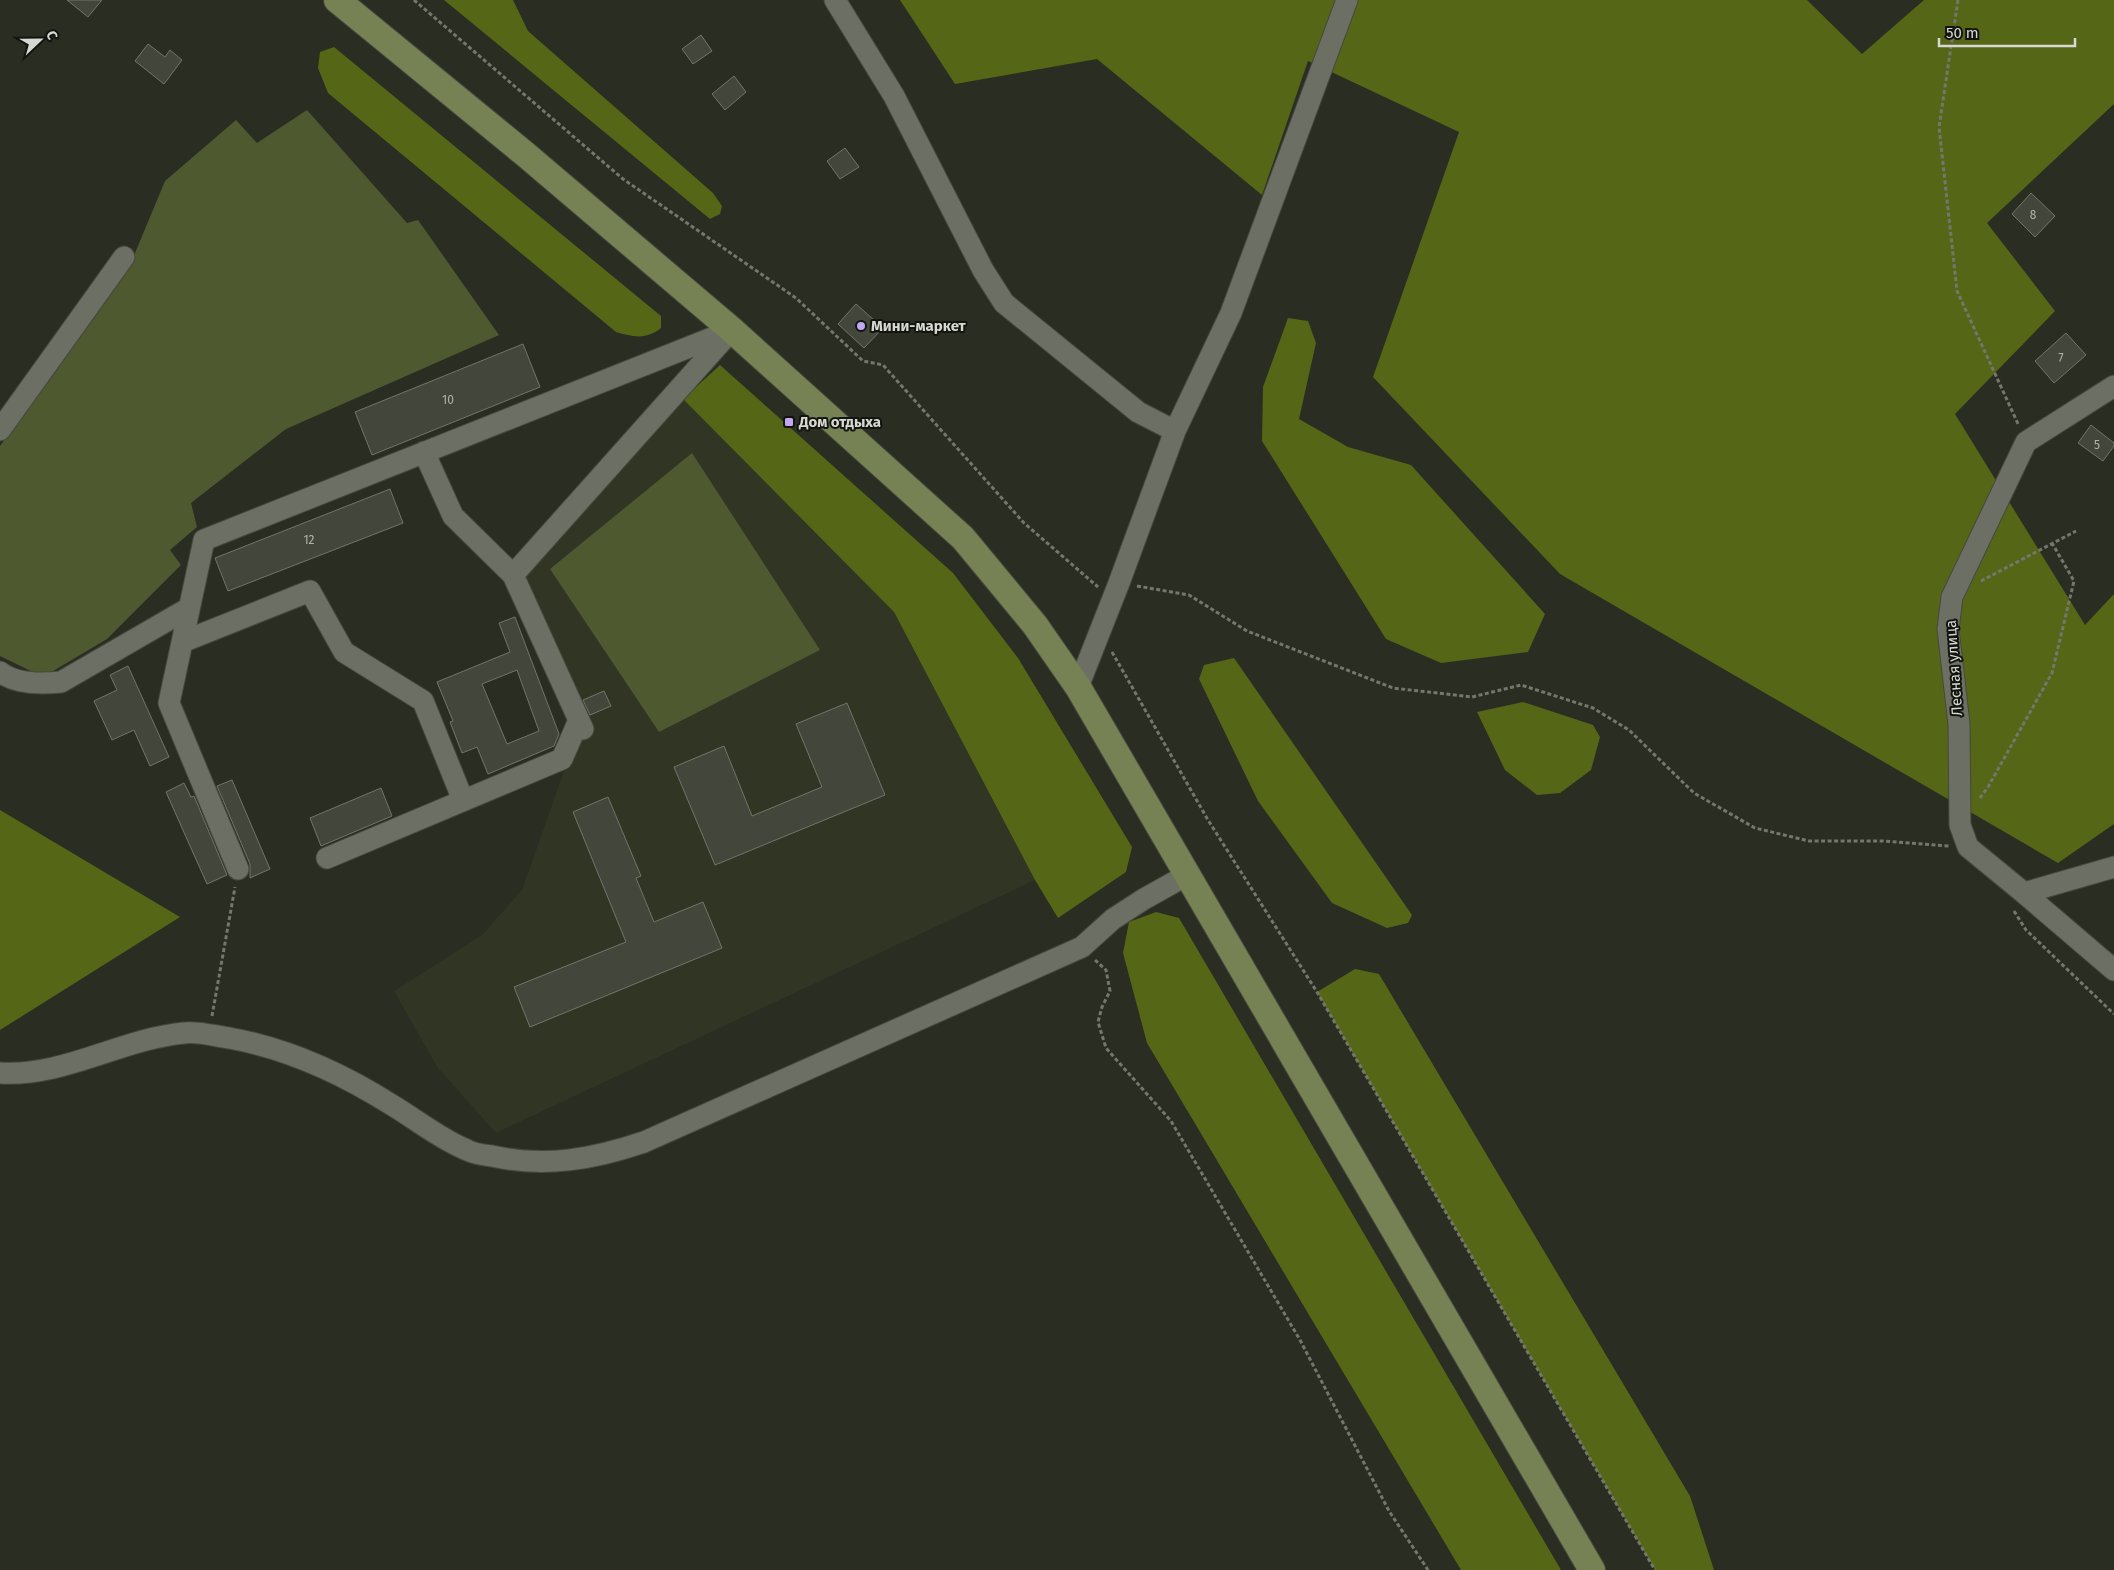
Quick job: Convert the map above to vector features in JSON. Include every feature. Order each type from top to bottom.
[{"type":"main road","points":[[337,0],[525,154],[732,330],[964,538],[1035,625],[1078,686],[1592,1570]]},
{"type":"street","points":[[836,0],[894,96],[983,270],[1004,303],[1138,412],[1175,431]]},
{"type":"street","points":[[1078,686],[1116,591],[1175,431],[1231,313],[1347,0]]},
{"type":"street","points":[[0,430],[124,257]]},
{"type":"street","points":[[238,869],[169,703],[204,540],[732,330]]},
{"type":"street","points":[[513,575],[732,330]]},
{"type":"street","points":[[2026,442],[2114,386]]},
{"type":"street","name":"Лесная улица","points":[[1968,847],[1960,825],[1959,724],[1948,629],[1952,597],[2026,442]]},
{"type":"street","points":[[327,858],[562,759],[581,724],[513,575],[453,516],[424,452]]},
{"type":"street","points":[[182,642],[310,591],[344,652],[422,701],[463,800]]},
{"type":"street","points":[[0,672],[8,678],[47,683],[62,682],[189,608]]},
{"type":"street","points":[[1968,847],[2017,900],[2114,970]]},
{"type":"street","points":[[2017,900],[2114,867]]},
{"type":"street","points":[[0,1073],[45,1071],[147,1039],[186,1032],[230,1038],[277,1050],[335,1073],[392,1104],[435,1133],[468,1151],[518,1162],[560,1161],[609,1154],[644,1142],[1082,947],[1113,919],[1144,898],[1187,875]]},
{"type":"path","points":[[414,0],[623,178],[796,298],[863,361],[883,365],[1024,523],[1116,591],[1189,595],[1247,632],[1393,688],[1472,697],[1521,685],[1593,708],[1629,730],[1694,793],[1755,828],[1809,841],[1884,841],[1968,847]]},
{"type":"path","points":[[1958,0],[1939,127],[1957,291],[2026,442]]},
{"type":"path","points":[[1952,597],[2076,531]]},
{"type":"path","points":[[1960,825],[1988,787],[2052,673],[2074,581],[2052,543]]},
{"type":"path","points":[[1100,630],[1208,820],[1317,992],[1655,1570]]},
{"type":"path","points":[[208,1036],[238,869]]},
{"type":"path","points":[[2017,900],[2026,930],[2114,1014]]},
{"type":"path","points":[[1082,947],[1106,970],[1110,991],[1102,1007],[1098,1022],[1106,1048],[1171,1121],[1300,1340],[1389,1511],[1428,1570]]},
{"type":"shaded area","points":[[683,399],[894,612],[1035,880],[496,1133],[437,1067],[394,991],[482,935],[522,890],[578,731],[590,724],[525,575]]},
{"type":"green space","points":[[444,0],[513,0],[528,31],[713,193],[722,206],[720,214],[710,219]]},
{"type":"green space","points":[[900,0],[1807,0],[1862,54],[1924,0],[2114,0],[2114,104],[1987,223],[2055,311],[1955,414],[2085,625],[2114,594],[2114,824],[2058,863],[1560,574],[1373,377],[1459,132],[1308,61],[1262,195],[1097,59],[955,84]]},
{"type":"green space","points":[[334,47],[661,316],[661,328],[645,336],[616,332],[328,93],[318,68],[320,52]]},
{"type":"green space","points":[[307,110],[407,223],[418,220],[499,335],[286,429],[191,503],[197,527],[170,550],[181,565],[107,639],[43,677],[0,656],[0,446],[130,265],[165,181],[236,120],[257,143]]},
{"type":"green space","points":[[1288,318],[1308,321],[1316,343],[1299,419],[1348,447],[1411,465],[1545,614],[1528,652],[1441,663],[1386,639],[1262,441],[1263,387]]},
{"type":"green space","points":[[720,365],[953,573],[1018,658],[1132,847],[1126,872],[1058,918],[1035,880],[894,612],[683,399]]},
{"type":"green space","points":[[692,453],[820,650],[659,732],[550,569]]},
{"type":"green space","points":[[1234,658],[1412,915],[1408,923],[1387,928],[1332,903],[1258,801],[1199,679],[1204,665]]},
{"type":"green space","points":[[1523,702],[1593,725],[1600,737],[1591,770],[1560,793],[1537,795],[1505,770],[1477,712]]},
{"type":"green space","points":[[0,810],[180,917],[0,1030]]},
{"type":"green space","points":[[1156,912],[1179,918],[1561,1570],[1461,1570],[1147,1043],[1123,953],[1129,922]]},
{"type":"green space","points":[[1355,969],[1379,974],[1690,1496],[1714,1570],[1655,1570],[1317,992]]},
{"type":"building","points":[[67,0],[102,0],[88,17]]},
{"type":"building","points":[[701,35],[712,51],[693,64],[682,49]]},
{"type":"building","points":[[148,44],[165,57],[170,50],[182,60],[164,84],[135,61]]},
{"type":"building","points":[[734,76],[746,92],[725,110],[712,94]]},
{"type":"building","points":[[845,148],[859,167],[840,179],[827,161]]},
{"type":"building","points":[[2031,193],[2055,216],[2035,237],[2012,214]]},
{"type":"building","name":"Мини-маркет","points":[[856,304],[883,328],[864,348],[838,324]]},
{"type":"building","points":[[2066,333],[2086,355],[2054,383],[2035,361]]},
{"type":"building","points":[[523,344],[540,387],[372,455],[355,412]]},
{"type":"building","points":[[2091,425],[2114,443],[2114,446],[2103,461],[2078,443]]},
{"type":"building","points":[[390,489],[403,523],[228,591],[215,558]]},
{"type":"building","points":[[515,617],[559,734],[554,746],[488,774],[477,747],[462,753],[450,722],[453,721],[437,682],[510,652],[499,623]],"holes":[[[517,670],[539,731],[507,744],[482,684]]]},
{"type":"building","points":[[128,666],[169,757],[150,766],[134,730],[112,740],[94,701],[117,690],[110,675]]},
{"type":"building","points":[[604,691],[611,706],[590,715],[583,700]]},
{"type":"building","points":[[847,703],[885,795],[715,865],[674,767],[724,746],[752,816],[822,787],[796,724]]},
{"type":"building","points":[[232,780],[270,869],[250,878],[250,864],[217,786]]},
{"type":"building","points":[[184,783],[191,797],[194,796],[227,875],[207,884],[166,792]]},
{"type":"building","points":[[381,788],[392,816],[321,846],[310,818]]},
{"type":"building","points":[[608,797],[641,876],[636,878],[654,922],[703,902],[722,948],[530,1027],[514,987],[626,942],[573,812]]},
{"type":"place","name":"Мини-маркет","points":[[861,326]]},
{"type":"place","name":"Дом отдыха","points":[[789,422]]}]
